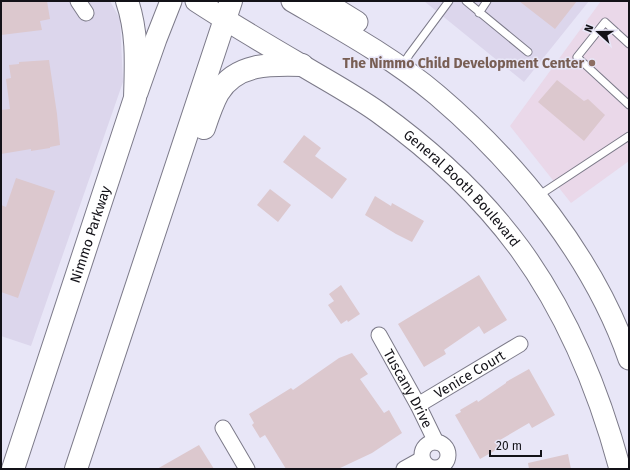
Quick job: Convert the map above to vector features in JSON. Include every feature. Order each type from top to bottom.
[{"type":"highway","points":[[127,1],[135,33],[136,98]]},
{"type":"highway","points":[[76,469],[228,10]]},
{"type":"highway","points":[[124,325],[163,253],[211,108],[219,92],[228,81],[242,71],[256,66],[275,64],[302,66]]},
{"type":"highway","name":"Nimmo Parkway","points":[[14,469],[136,98]]},
{"type":"main road","name":"Nimmo Parkway","points":[[136,98],[156,39],[171,1]]},
{"type":"main road","name":"General Booth Boulevard","points":[[196,1],[228,10],[302,66],[356,98],[413,139],[456,176],[487,209],[520,249],[559,311],[580,352],[603,410],[620,469]]},
{"type":"main road","points":[[292,1],[354,37],[405,62],[449,88],[469,124],[515,172],[557,224],[604,301],[622,338],[629,359]]},
{"type":"main road","points":[[323,1],[405,62]]},
{"type":"street","name":"Tuscany Drive","points":[[379,336],[418,404],[436,442]]},
{"type":"street","name":"Venice Court","points":[[418,404],[520,344]]},
{"type":"street","points":[[223,428],[247,469]]},
{"type":"street","points":[[436,442],[447,448],[448,456],[446,466],[434,469],[426,466],[422,459],[422,450],[428,444],[436,442]]},
{"type":"street","points":[[404,469],[422,459]]},
{"type":"lane","points":[[405,62],[449,1]]},
{"type":"lane","points":[[466,1],[528,52]]},
{"type":"lane","points":[[479,13],[487,1]]},
{"type":"lane","points":[[629,44],[605,22],[576,57],[629,105]]},
{"type":"lane","points":[[536,198],[629,136]]},
{"type":"shaded area","points":[[1,1],[110,1],[120,19],[123,82],[31,346],[1,336]]},
{"type":"shaded area","points":[[424,1],[589,1],[524,82]]},
{"type":"shaded area","name":"The Nimmo Child Development Center","points":[[601,1],[629,1],[629,161],[571,203],[510,126]]},
{"type":"building","points":[[1,1],[47,1],[50,19],[40,21],[42,30],[1,35]]},
{"type":"building","points":[[519,1],[577,1],[555,29]]},
{"type":"building","points":[[49,60],[60,145],[31,151],[31,149],[1,154],[1,110],[10,109],[6,79],[11,78],[9,65],[19,64],[19,62]]},
{"type":"building","points":[[557,80],[584,101],[588,99],[605,115],[584,141],[538,102]]},
{"type":"building","points":[[304,135],[321,148],[315,156],[347,179],[332,199],[283,162]]},
{"type":"building","points":[[16,178],[55,191],[18,298],[1,292],[1,205],[6,207]]},
{"type":"building","points":[[270,189],[291,205],[278,222],[257,205]]},
{"type":"building","points":[[375,196],[391,206],[392,203],[424,221],[412,242],[365,215]]},
{"type":"building","points":[[479,275],[507,320],[484,334],[479,326],[444,350],[446,354],[424,367],[398,324]]},
{"type":"building","points":[[341,285],[360,314],[348,322],[347,320],[341,324],[328,305],[334,301],[329,294]]},
{"type":"building","points":[[352,353],[368,374],[360,379],[384,413],[389,410],[402,433],[372,453],[338,469],[286,469],[265,435],[260,438],[252,425],[254,423],[249,414],[291,388],[293,390],[339,358]]},
{"type":"building","points":[[529,369],[555,415],[532,428],[529,423],[500,440],[503,446],[480,459],[455,415],[461,412],[460,410],[477,400],[478,402],[506,382]]},
{"type":"building","points":[[199,445],[214,469],[157,469]]},
{"type":"building","points":[[568,454],[571,469],[529,469],[528,463]]},
{"type":"place","name":"The Nimmo Child Development Center","points":[[592,63]]}]
